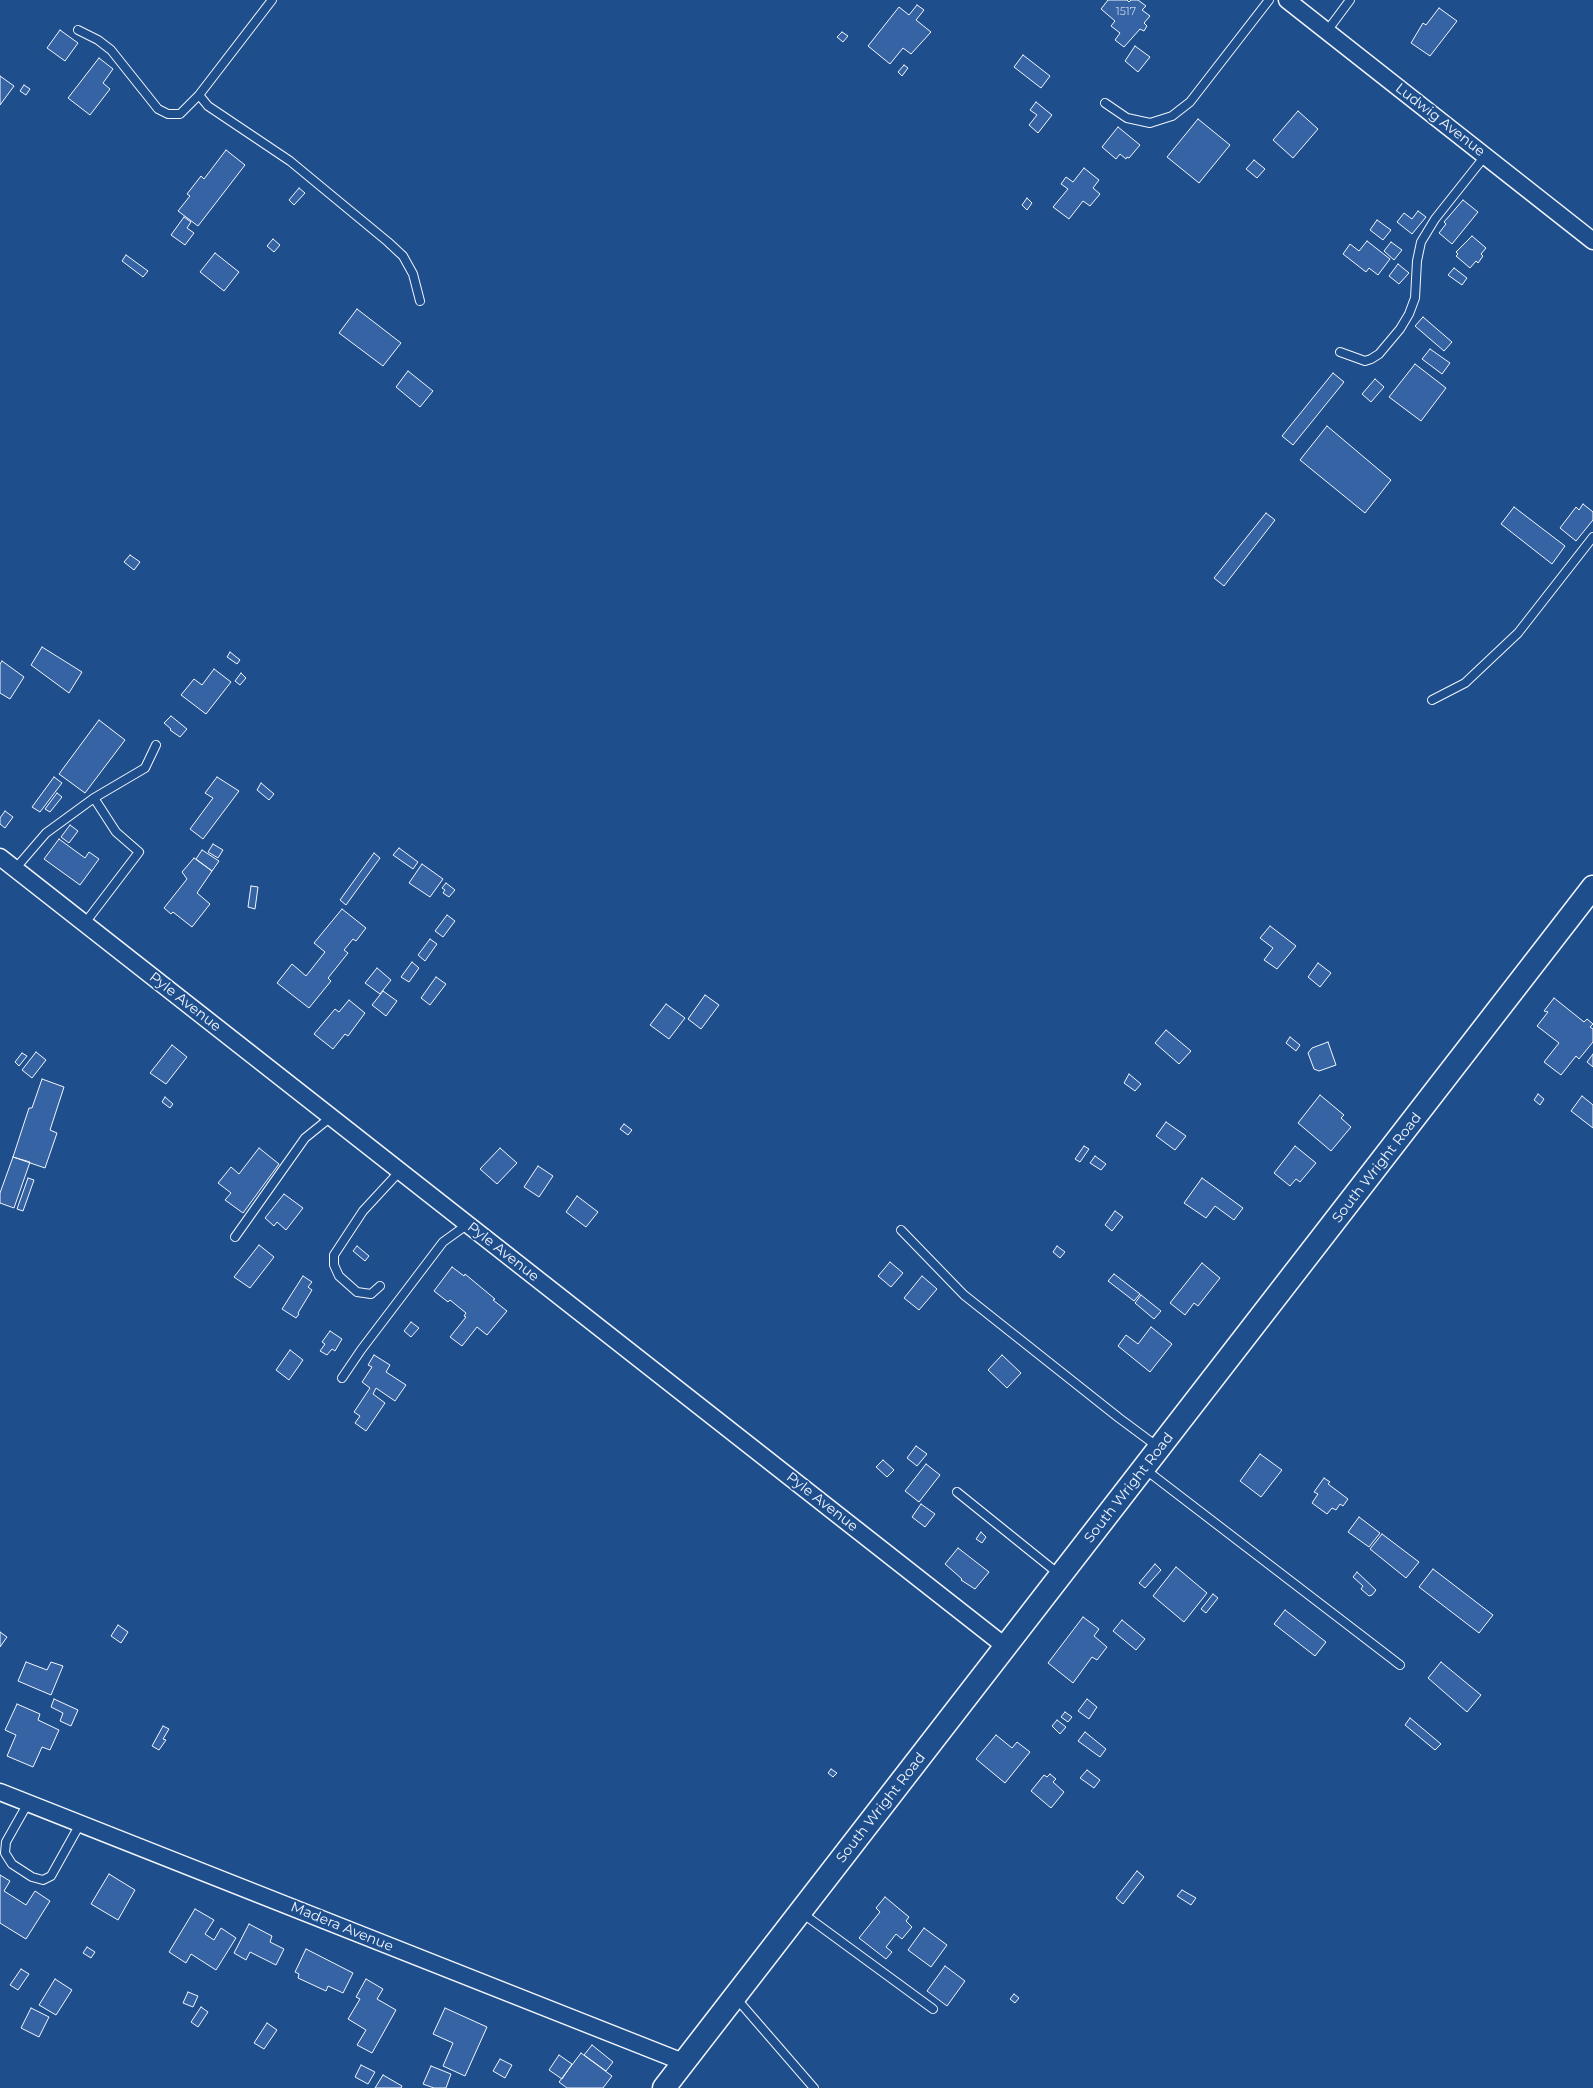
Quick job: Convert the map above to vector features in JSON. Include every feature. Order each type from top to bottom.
[{"type":"main road","name":"South Wright Road","points":[[664,2088],[1593,888]]},
{"type":"street","name":"Ludwig Avenue","points":[[1287,0],[1593,240]]},
{"type":"street","name":"Pyle Avenue","points":[[0,857],[1006,1647]]},
{"type":"street","name":"Madera Avenue","points":[[0,1792],[684,2062]]},
{"type":"lane","points":[[78,30],[98,40],[111,50],[158,109],[168,114],[180,114],[199,95],[272,0]]},
{"type":"lane","points":[[1105,103],[1127,118],[1150,123],[1172,116],[1190,102],[1268,0]]},
{"type":"lane","points":[[1327,31],[1350,0]]},
{"type":"lane","points":[[199,95],[208,106],[290,161],[403,256],[413,274],[420,301]]},
{"type":"lane","points":[[1340,352],[1365,361],[1371,359],[1379,354],[1400,329],[1409,314],[1414,298],[1417,261],[1421,242],[1435,220],[1485,156]]},
{"type":"lane","points":[[1432,700],[1465,683],[1518,633],[1573,560],[1593,537]]},
{"type":"lane","points":[[14,869],[46,833],[94,798],[145,768],[156,744]]},
{"type":"lane","points":[[85,923],[139,852],[116,832],[94,798]]},
{"type":"lane","points":[[235,1238],[305,1138],[331,1117]]},
{"type":"lane","points":[[380,1286],[371,1294],[356,1292],[339,1276],[334,1265],[334,1256],[363,1211],[400,1171]]},
{"type":"lane","points":[[342,1378],[443,1242],[468,1224]]},
{"type":"lane","points":[[901,1230],[964,1295],[1118,1418],[1160,1448]]},
{"type":"lane","points":[[1144,1468],[1400,1665]]},
{"type":"lane","points":[[957,1492],[1061,1576]]},
{"type":"lane","points":[[28,1803],[6,1842],[5,1853],[12,1864],[32,1878],[42,1880],[51,1876],[80,1824]]},
{"type":"lane","points":[[800,1912],[933,2009]]},
{"type":"lane","points":[[735,1997],[814,2088]]},
{"type":"building","points":[[1108,0],[1127,0],[1129,2],[1131,0],[1138,0],[1146,6],[1142,10],[1150,16],[1144,23],[1147,26],[1144,31],[1140,29],[1124,47],[1115,40],[1120,33],[1111,26],[1115,21],[1101,9]]},
{"type":"building","points":[[917,5],[924,10],[916,20],[931,32],[911,54],[903,48],[890,64],[868,46],[899,7],[909,15]]},
{"type":"building","points":[[1439,8],[1457,21],[1430,56],[1411,43],[1423,23],[1426,25]]},
{"type":"building","points":[[60,30],[78,43],[65,61],[47,48]]},
{"type":"building","points":[[842,32],[848,36],[843,42],[837,37]]},
{"type":"building","points":[[1135,46],[1150,57],[1138,72],[1125,61]]},
{"type":"building","points":[[1023,55],[1050,76],[1041,88],[1014,67]]},
{"type":"building","points":[[99,58],[113,69],[103,83],[110,89],[90,115],[68,98]]},
{"type":"building","points":[[904,65],[908,68],[902,76],[898,72]]},
{"type":"building","points":[[0,76],[14,86],[0,105]]},
{"type":"building","points":[[24,85],[30,89],[26,95],[20,91]]},
{"type":"building","points":[[1036,102],[1052,115],[1038,133],[1029,125],[1037,115],[1030,110]]},
{"type":"building","points":[[1298,111],[1318,129],[1293,158],[1273,140]]},
{"type":"building","points":[[1198,119],[1230,145],[1199,183],[1167,157]]},
{"type":"building","points":[[1118,127],[1140,145],[1126,159],[1120,154],[1116,159],[1102,147]]},
{"type":"building","points":[[226,150],[245,165],[198,226],[178,211],[190,196],[187,194],[201,176],[204,179]]},
{"type":"building","points":[[1254,160],[1265,169],[1257,178],[1246,169]]},
{"type":"building","points":[[1084,168],[1099,180],[1093,188],[1100,194],[1090,206],[1083,201],[1069,219],[1053,207],[1068,189],[1061,184],[1066,177],[1073,182]]},
{"type":"building","points":[[299,188],[305,193],[294,205],[289,200]]},
{"type":"building","points":[[1027,198],[1032,203],[1027,210],[1022,205]]},
{"type":"building","points":[[1463,200],[1478,212],[1452,244],[1439,233],[1446,224],[1444,222]]},
{"type":"building","points":[[1418,211],[1426,217],[1412,234],[1397,222],[1404,213],[1412,219]]},
{"type":"building","points":[[184,217],[191,222],[187,228],[194,233],[185,245],[171,235]]},
{"type":"building","points":[[1377,220],[1391,230],[1383,240],[1370,230]]},
{"type":"building","points":[[1472,236],[1486,248],[1481,254],[1483,256],[1478,263],[1476,261],[1470,268],[1456,256],[1458,254],[1456,252]]},
{"type":"building","points":[[273,239],[280,245],[274,252],[267,246]]},
{"type":"building","points":[[1367,241],[1390,259],[1378,275],[1369,268],[1366,272],[1343,254],[1350,244],[1359,251]]},
{"type":"building","points":[[1391,242],[1402,250],[1394,260],[1384,251]]},
{"type":"building","points":[[215,253],[239,272],[224,291],[200,272]]},
{"type":"building","points":[[126,255],[148,271],[143,277],[122,261]]},
{"type":"building","points":[[1398,264],[1409,273],[1399,284],[1389,276]]},
{"type":"building","points":[[1454,268],[1467,278],[1462,285],[1448,275]]},
{"type":"building","points":[[357,309],[401,343],[383,366],[339,333]]},
{"type":"building","points":[[1423,317],[1452,342],[1444,351],[1415,326]]},
{"type":"building","points":[[1430,349],[1450,363],[1442,374],[1422,359]]},
{"type":"building","points":[[1415,364],[1446,388],[1421,421],[1389,397]]},
{"type":"building","points":[[408,371],[433,391],[420,407],[396,387]]},
{"type":"building","points":[[1333,373],[1344,382],[1293,445],[1282,436]]},
{"type":"building","points":[[1375,379],[1384,387],[1371,402],[1362,394]]},
{"type":"building","points":[[1327,426],[1391,480],[1365,513],[1300,460]]},
{"type":"building","points":[[1583,504],[1593,512],[1593,520],[1576,541],[1560,528],[1576,507],[1579,510]]},
{"type":"building","points":[[1514,507],[1565,546],[1552,564],[1501,524]]},
{"type":"building","points":[[1266,513],[1275,520],[1224,586],[1214,578]]},
{"type":"building","points":[[130,555],[140,562],[134,570],[124,562]]},
{"type":"building","points":[[42,647],[82,672],[69,693],[31,665]]},
{"type":"building","points":[[230,652],[240,660],[237,664],[227,657]]},
{"type":"building","points":[[2,661],[24,677],[10,699],[0,693],[0,664]]},
{"type":"building","points":[[214,669],[231,682],[206,714],[181,695],[194,679],[202,685]]},
{"type":"building","points":[[241,673],[246,678],[240,685],[235,681]]},
{"type":"building","points":[[171,716],[187,729],[180,737],[164,723]]},
{"type":"building","points":[[99,720],[125,740],[85,793],[59,774]]},
{"type":"building","points":[[54,777],[62,783],[40,812],[32,807]]},
{"type":"building","points":[[217,777],[239,791],[203,839],[190,829],[213,798],[205,793]]},
{"type":"building","points":[[261,783],[274,794],[269,800],[257,790]]},
{"type":"building","points":[[57,793],[62,797],[50,812],[45,809]]},
{"type":"building","points":[[5,811],[13,817],[5,828],[0,824],[0,818]]},
{"type":"building","points":[[70,825],[78,831],[69,843],[61,837]]},
{"type":"building","points":[[59,839],[85,858],[89,852],[99,859],[80,885],[44,859]]},
{"type":"building","points":[[213,844],[223,850],[218,858],[208,852]]},
{"type":"building","points":[[399,848],[418,862],[413,869],[393,855]]},
{"type":"building","points":[[202,850],[219,861],[212,871],[196,859]]},
{"type":"building","points":[[374,853],[380,858],[346,905],[340,900]]},
{"type":"building","points":[[194,858],[212,871],[197,893],[210,904],[192,927],[173,912],[171,914],[164,908],[187,879],[182,872]]},
{"type":"building","points":[[422,864],[443,879],[430,897],[409,883]]},
{"type":"building","points":[[446,883],[455,890],[449,897],[443,893],[445,890],[442,888]]},
{"type":"building","points":[[251,886],[258,887],[255,909],[248,907]]},
{"type":"building","points":[[342,909],[366,928],[356,941],[353,939],[344,950],[348,953],[328,978],[331,981],[309,1008],[277,983],[292,964],[306,976],[325,952],[314,943]]},
{"type":"building","points":[[447,915],[455,921],[443,937],[435,931]]},
{"type":"building","points":[[1270,926],[1296,946],[1277,969],[1264,960],[1273,948],[1260,938]]},
{"type":"building","points":[[430,939],[437,944],[425,961],[418,955]]},
{"type":"building","points":[[412,962],[419,968],[409,982],[401,977]]},
{"type":"building","points":[[1318,963],[1331,973],[1320,987],[1308,977]]},
{"type":"building","points":[[377,968],[391,980],[380,994],[365,983]]},
{"type":"building","points":[[436,977],[446,984],[430,1005],[421,998]]},
{"type":"building","points":[[383,991],[397,1001],[386,1016],[372,1005]]},
{"type":"building","points":[[705,995],[719,1005],[701,1029],[688,1019]]},
{"type":"building","points":[[1554,998],[1584,1022],[1587,1019],[1593,1024],[1590,1027],[1593,1029],[1593,1042],[1579,1059],[1576,1056],[1561,1075],[1544,1062],[1559,1043],[1537,1026],[1548,1012],[1544,1011]]},
{"type":"building","points":[[349,1000],[365,1013],[348,1036],[345,1034],[333,1049],[314,1034],[335,1009],[339,1012]]},
{"type":"building","points":[[666,1004],[685,1018],[669,1039],[650,1025]]},
{"type":"building","points":[[1166,1030],[1191,1051],[1179,1064],[1155,1043]]},
{"type":"building","points":[[1290,1037],[1300,1045],[1296,1051],[1286,1043]]},
{"type":"building","points":[[1328,1042],[1336,1065],[1319,1071],[1314,1069],[1308,1053],[1312,1048]]},
{"type":"building","points":[[172,1045],[187,1057],[166,1084],[150,1073]]},
{"type":"building","points":[[36,1052],[46,1060],[32,1078],[22,1070]]},
{"type":"building","points":[[22,1053],[27,1056],[19,1066],[15,1062]]},
{"type":"building","points":[[1593,1054],[1593,1067],[1587,1062]]},
{"type":"building","points":[[1129,1074],[1141,1084],[1135,1091],[1124,1083]]},
{"type":"building","points":[[42,1079],[64,1087],[50,1130],[57,1133],[45,1168],[13,1157],[29,1108],[32,1108]]},
{"type":"building","points":[[1538,1094],[1544,1099],[1540,1105],[1534,1100]]},
{"type":"building","points":[[1320,1095],[1344,1115],[1341,1118],[1351,1127],[1331,1151],[1298,1123]]},
{"type":"building","points":[[1582,1096],[1593,1105],[1593,1128],[1571,1111]]},
{"type":"building","points":[[165,1097],[173,1104],[170,1108],[162,1102]]},
{"type":"building","points":[[1166,1122],[1186,1136],[1175,1150],[1156,1136]]},
{"type":"building","points":[[624,1124],[632,1130],[628,1135],[620,1129]]},
{"type":"building","points":[[1084,1146],[1089,1149],[1080,1162],[1075,1159]]},
{"type":"building","points":[[1295,1146],[1316,1163],[1300,1182],[1296,1179],[1290,1186],[1274,1173]]},
{"type":"building","points":[[259,1148],[279,1164],[243,1213],[225,1200],[231,1193],[218,1183],[231,1167],[239,1174]]},
{"type":"building","points":[[500,1148],[517,1163],[497,1184],[480,1169]]},
{"type":"building","points":[[1095,1156],[1106,1164],[1101,1170],[1090,1163]]},
{"type":"building","points":[[13,1157],[30,1162],[14,1208],[0,1203],[0,1193]]},
{"type":"building","points":[[538,1166],[553,1176],[539,1197],[524,1187]]},
{"type":"building","points":[[28,1178],[34,1180],[23,1211],[17,1209]]},
{"type":"building","points":[[1202,1178],[1243,1208],[1234,1220],[1215,1206],[1206,1218],[1184,1203]]},
{"type":"building","points":[[284,1194],[303,1208],[286,1230],[277,1222],[274,1226],[265,1218]]},
{"type":"building","points":[[577,1196],[598,1212],[586,1227],[566,1212]]},
{"type":"building","points":[[1115,1211],[1123,1217],[1112,1231],[1105,1225]]},
{"type":"building","points":[[259,1245],[274,1257],[250,1288],[234,1277]]},
{"type":"building","points":[[357,1246],[369,1256],[365,1261],[353,1251]]},
{"type":"building","points":[[1057,1246],[1065,1252],[1060,1258],[1053,1252]]},
{"type":"building","points":[[890,1262],[903,1273],[891,1287],[878,1276]]},
{"type":"building","points":[[1202,1263],[1220,1278],[1198,1306],[1194,1303],[1185,1315],[1170,1303]]},
{"type":"building","points":[[452,1267],[464,1276],[465,1274],[507,1311],[487,1335],[477,1327],[462,1346],[450,1337],[466,1317],[464,1316],[466,1313],[450,1300],[448,1302],[434,1291]]},
{"type":"building","points":[[1114,1274],[1140,1294],[1134,1301],[1108,1281]]},
{"type":"building","points":[[303,1276],[312,1282],[308,1287],[312,1290],[296,1318],[282,1309]]},
{"type":"building","points":[[922,1276],[937,1289],[919,1310],[904,1298]]},
{"type":"building","points":[[1141,1295],[1161,1311],[1154,1319],[1135,1303]]},
{"type":"building","points":[[411,1322],[419,1328],[411,1337],[404,1331]]},
{"type":"building","points":[[1151,1327],[1172,1344],[1150,1372],[1118,1346],[1126,1335],[1138,1344]]},
{"type":"building","points":[[330,1331],[342,1339],[335,1351],[332,1349],[327,1355],[320,1351],[325,1344],[322,1342]]},
{"type":"building","points":[[290,1350],[303,1360],[289,1380],[276,1370]]},
{"type":"building","points":[[374,1355],[390,1365],[386,1372],[406,1385],[395,1401],[376,1388],[373,1394],[385,1403],[366,1431],[355,1423],[360,1416],[354,1412],[370,1388],[362,1382],[372,1367],[368,1365]]},
{"type":"building","points":[[1002,1355],[1021,1373],[1007,1388],[988,1370]]},
{"type":"building","points":[[916,1446],[927,1454],[917,1466],[907,1458]]},
{"type":"building","points":[[1260,1454],[1282,1470],[1261,1497],[1240,1481]]},
{"type":"building","points":[[883,1460],[894,1470],[887,1477],[876,1467]]},
{"type":"building","points":[[926,1464],[940,1475],[919,1502],[905,1491]]},
{"type":"building","points":[[1324,1478],[1330,1482],[1328,1484],[1348,1499],[1343,1506],[1340,1504],[1336,1510],[1332,1508],[1327,1514],[1312,1503],[1318,1494],[1314,1492]]},
{"type":"building","points":[[921,1504],[935,1514],[925,1527],[912,1517]]},
{"type":"building","points":[[1359,1517],[1380,1533],[1369,1547],[1348,1532]]},
{"type":"building","points":[[981,1532],[986,1537],[982,1543],[976,1539]]},
{"type":"building","points":[[1382,1534],[1419,1562],[1406,1578],[1370,1549]]},
{"type":"building","points":[[958,1548],[989,1572],[975,1589],[961,1580],[945,1564]]},
{"type":"building","points":[[1155,1564],[1161,1570],[1145,1588],[1139,1583]]},
{"type":"building","points":[[1176,1567],[1207,1593],[1184,1622],[1153,1596]]},
{"type":"building","points":[[1433,1569],[1493,1615],[1479,1633],[1419,1587]]},
{"type":"building","points":[[1357,1572],[1376,1590],[1372,1595],[1369,1596],[1361,1589],[1363,1586],[1353,1577]]},
{"type":"building","points":[[1213,1594],[1218,1598],[1206,1613],[1201,1609]]},
{"type":"building","points":[[1285,1610],[1326,1642],[1315,1656],[1274,1624]]},
{"type":"building","points":[[1083,1617],[1099,1629],[1094,1636],[1107,1647],[1097,1660],[1092,1657],[1073,1683],[1048,1663]]},
{"type":"building","points":[[1122,1620],[1145,1639],[1136,1650],[1113,1631]]},
{"type":"building","points":[[118,1625],[128,1632],[121,1643],[111,1636]]},
{"type":"building","points":[[0,1632],[7,1637],[0,1647]]},
{"type":"building","points":[[26,1662],[47,1670],[51,1662],[63,1666],[51,1695],[18,1681]]},
{"type":"building","points":[[1441,1662],[1481,1695],[1467,1712],[1428,1678]]},
{"type":"building","points":[[54,1699],[78,1710],[71,1726],[60,1721],[63,1713],[51,1707]]},
{"type":"building","points":[[1087,1699],[1097,1707],[1089,1719],[1078,1711]]},
{"type":"building","points":[[17,1704],[40,1714],[38,1720],[59,1730],[50,1750],[42,1747],[33,1767],[7,1756],[16,1735],[5,1730]]},
{"type":"building","points":[[1065,1712],[1072,1717],[1068,1722],[1061,1717]]},
{"type":"building","points":[[1410,1718],[1441,1744],[1435,1750],[1405,1725]]},
{"type":"building","points":[[1057,1720],[1066,1727],[1060,1734],[1052,1726]]},
{"type":"building","points":[[163,1726],[169,1729],[163,1739],[166,1740],[159,1750],[152,1746]]},
{"type":"building","points":[[1085,1732],[1106,1749],[1100,1757],[1078,1741]]},
{"type":"building","points":[[996,1735],[1012,1748],[1017,1742],[1030,1752],[1005,1783],[976,1759]]},
{"type":"building","points":[[831,1769],[837,1773],[833,1777],[828,1773]]},
{"type":"building","points":[[1087,1770],[1100,1780],[1094,1788],[1080,1778]]},
{"type":"building","points":[[1050,1774],[1056,1779],[1053,1782],[1064,1792],[1051,1808],[1031,1791],[1044,1775],[1047,1777]]},
{"type":"building","points":[[1137,1871],[1144,1877],[1123,1904],[1116,1898]]},
{"type":"building","points":[[109,1874],[135,1890],[118,1920],[91,1904]]},
{"type":"building","points":[[0,1875],[10,1881],[4,1891],[26,1905],[35,1891],[50,1901],[26,1939],[0,1923]]},
{"type":"building","points":[[1182,1890],[1196,1898],[1191,1905],[1177,1896]]},
{"type":"building","points":[[885,1897],[909,1917],[906,1921],[912,1927],[902,1939],[896,1934],[886,1947],[892,1952],[886,1959],[859,1938],[880,1912],[876,1908]]},
{"type":"building","points":[[195,1909],[214,1920],[205,1934],[214,1940],[221,1928],[236,1938],[216,1970],[191,1954],[186,1963],[169,1952]]},
{"type":"building","points":[[249,1924],[272,1936],[270,1942],[284,1949],[276,1965],[250,1952],[246,1960],[234,1953]]},
{"type":"building","points":[[924,1928],[947,1945],[931,1967],[908,1950]]},
{"type":"building","points":[[87,1947],[95,1952],[91,1958],[83,1953]]},
{"type":"building","points":[[306,1949],[353,1973],[343,1993],[328,1986],[326,1991],[298,1978],[299,1974],[295,1972]]},
{"type":"building","points":[[945,1966],[965,1981],[947,2006],[927,1991]]},
{"type":"building","points":[[21,1969],[29,1974],[18,1990],[10,1985]]},
{"type":"building","points":[[55,1979],[72,1990],[56,2015],[39,2005]]},
{"type":"building","points":[[366,1979],[383,1989],[377,1999],[396,2010],[372,2053],[357,2045],[366,2030],[348,2019],[360,1999],[356,1997]]},
{"type":"building","points":[[188,1992],[198,1996],[193,2007],[183,2003]]},
{"type":"building","points":[[1014,1994],[1019,1998],[1015,2003],[1010,1999]]},
{"type":"building","points":[[201,2007],[208,2012],[198,2027],[191,2022]]},
{"type":"building","points":[[31,2008],[49,2017],[39,2037],[21,2028]]},
{"type":"building","points":[[445,2008],[487,2027],[465,2076],[443,2066],[453,2043],[433,2034]]},
{"type":"building","points":[[267,2023],[277,2030],[264,2049],[254,2043]]},
{"type":"building","points":[[592,2045],[613,2062],[606,2071],[584,2055]]},
{"type":"building","points":[[581,2053],[612,2076],[603,2088],[567,2088],[559,2082]]},
{"type":"building","points":[[559,2055],[572,2064],[562,2079],[549,2070]]},
{"type":"building","points":[[500,2059],[512,2065],[505,2078],[493,2071]]},
{"type":"building","points":[[361,2065],[375,2072],[368,2084],[355,2077]]},
{"type":"building","points":[[431,2066],[451,2074],[446,2088],[434,2088],[423,2084]]},
{"type":"building","points":[[383,2075],[402,2086],[401,2088],[375,2088]]}]
